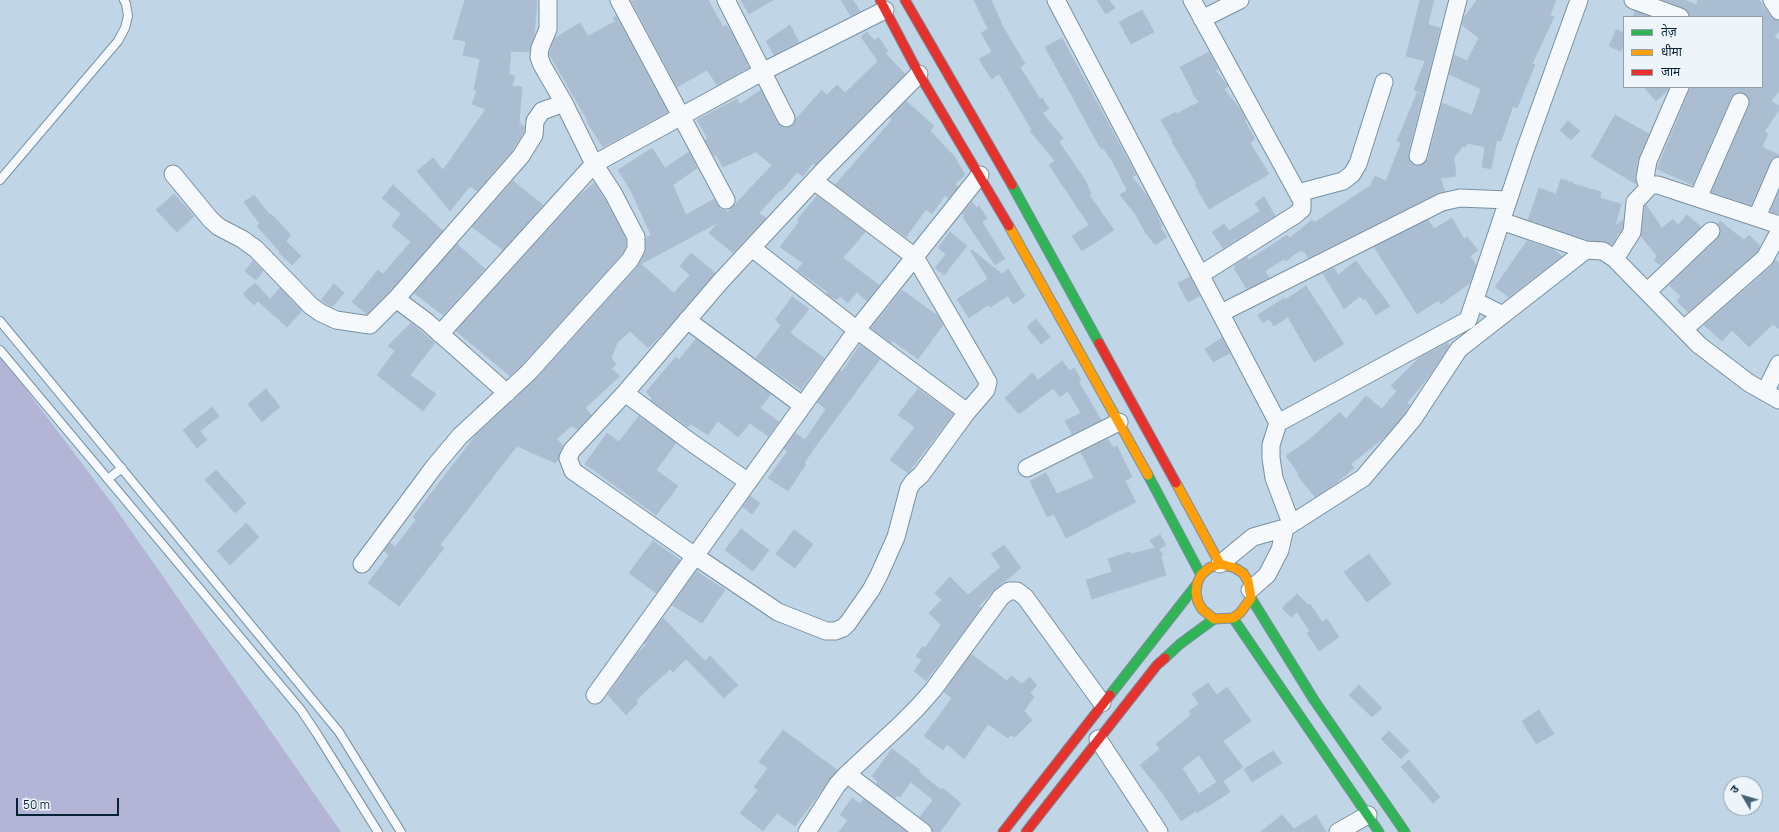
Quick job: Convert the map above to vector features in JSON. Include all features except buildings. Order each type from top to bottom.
[{"type":"main road","points":[[905,0],[938,59],[1000,162],[1220,564]]},
{"type":"main road","points":[[882,5],[920,74],[980,175],[1119,422],[1199,580],[1196,593],[1198,602],[1202,609],[1214,619]]},
{"type":"main road","points":[[1003,832],[1199,580],[1209,568],[1220,564],[1235,568],[1243,573],[1248,581],[1250,594],[1314,700],[1405,832]]},
{"type":"main road","points":[[1026,832],[1157,665],[1180,644],[1214,619],[1233,618],[1240,613],[1250,594]]},
{"type":"main road","points":[[1233,618],[1379,832]]},
{"type":"street","points":[[362,564],[429,473],[451,446],[529,372],[630,260],[636,249],[636,237],[613,193],[594,164],[564,103],[539,57],[540,48],[548,28],[548,0]]},
{"type":"street","points":[[619,0],[726,200]]},
{"type":"street","points":[[726,0],[786,118]]},
{"type":"street","points":[[1056,0],[1278,423]]},
{"type":"street","points":[[1192,0],[1302,201],[1302,209],[1295,215],[1200,275]]},
{"type":"street","points":[[1202,19],[1240,0]]},
{"type":"street","points":[[1418,156],[1458,0]]},
{"type":"street","points":[[1220,564],[1253,536],[1288,525],[1363,478],[1413,419],[1459,349],[1525,150],[1579,0]]},
{"type":"street","points":[[1633,0],[1677,16]]},
{"type":"street","points":[[1772,0],[1779,11]]},
{"type":"street","points":[[440,334],[594,164],[882,5]]},
{"type":"street","points":[[814,181],[914,257],[986,376],[988,382],[986,390],[967,412],[921,475],[909,488],[896,537],[879,576],[848,623],[843,628],[836,631],[826,631],[778,612],[752,596],[573,471],[569,464],[568,458],[572,450],[625,393],[752,248],[814,181],[920,74]]},
{"type":"street","points":[[1298,193],[1343,181],[1352,174],[1358,164],[1384,82]]},
{"type":"street","points":[[1615,259],[1632,232],[1642,194],[1648,161],[1680,88]]},
{"type":"street","points":[[1698,198],[1740,102]]},
{"type":"street","points":[[172,174],[211,220],[219,227],[249,243],[311,306],[320,313],[336,320],[370,325],[396,299],[521,156],[534,135],[535,121],[542,111],[564,103]]},
{"type":"street","points":[[1757,217],[1779,166]]},
{"type":"street","points":[[595,695],[747,481],[857,330],[980,175]]},
{"type":"street","points":[[1642,194],[1658,185],[1779,225]]},
{"type":"street","points":[[1215,303],[1442,202],[1460,198],[1508,200]]},
{"type":"street","points":[[1501,221],[1586,250],[1602,251],[1615,259],[1699,345],[1750,383],[1772,396],[1779,364]]},
{"type":"street","points":[[1647,292],[1711,231]]},
{"type":"street","points":[[1684,329],[1765,258],[1779,232]]},
{"type":"street","points":[[752,248],[857,330],[967,412]]},
{"type":"street","points":[[1459,349],[1586,250]]},
{"type":"street","points":[[396,299],[440,334],[507,393]]},
{"type":"street","points":[[1475,301],[1503,315]]},
{"type":"street","points":[[688,320],[802,405]]},
{"type":"street","points":[[1250,594],[1267,575],[1280,550],[1288,525],[1274,478],[1271,458],[1271,445],[1278,423],[1468,320]]},
{"type":"street","points":[[625,393],[692,443],[747,481]]},
{"type":"street","points":[[1027,468],[1119,422]]},
{"type":"street","points":[[807,832],[847,774],[918,707],[933,690],[1001,597],[1009,591],[1017,592],[1025,597],[1102,703]]},
{"type":"street","points":[[1098,739],[1159,832]]},
{"type":"street","points":[[847,774],[923,832]]},
{"type":"street","points":[[1338,832],[1368,815]]},
{"type":"lane","points":[[0,180],[118,41],[125,28],[128,16],[124,0]]},
{"type":"lane","points":[[0,321],[339,732],[401,832]]},
{"type":"lane","points":[[0,350],[301,710],[326,747],[378,832]]},
{"type":"lane","points":[[108,479],[122,468]]},
{"type":"shaded area","points":[[0,355],[111,502],[341,832],[0,832]]},
{"type":"traffic: fast","points":[[1012,185],[1099,343]]},
{"type":"traffic: fast","points":[[1148,475],[1201,575]]},
{"type":"traffic: fast","points":[[1110,695],[1197,584]]},
{"type":"traffic: fast","points":[[1251,598],[1314,700],[1405,832]]},
{"type":"traffic: fast","points":[[1233,618],[1379,832]]},
{"type":"traffic: fast","points":[[1165,658],[1180,644],[1214,619]]},
{"type":"traffic: slow","points":[[1009,226],[1148,475]]},
{"type":"traffic: slow","points":[[1176,483],[1220,564]]},
{"type":"traffic: slow","points":[[1220,564],[1235,568],[1243,573],[1248,581],[1251,598],[1240,613],[1233,618],[1214,619],[1202,609],[1198,602],[1196,593],[1197,584],[1201,575],[1209,568],[1220,564]]},
{"type":"traffic: jam","points":[[880,0],[919,74],[1009,226]]},
{"type":"traffic: jam","points":[[905,0],[1012,185]]},
{"type":"traffic: jam","points":[[1099,343],[1176,483]]},
{"type":"traffic: jam","points":[[1026,832],[1157,665],[1165,658]]},
{"type":"traffic: jam","points":[[1003,832],[1110,695]]}]
